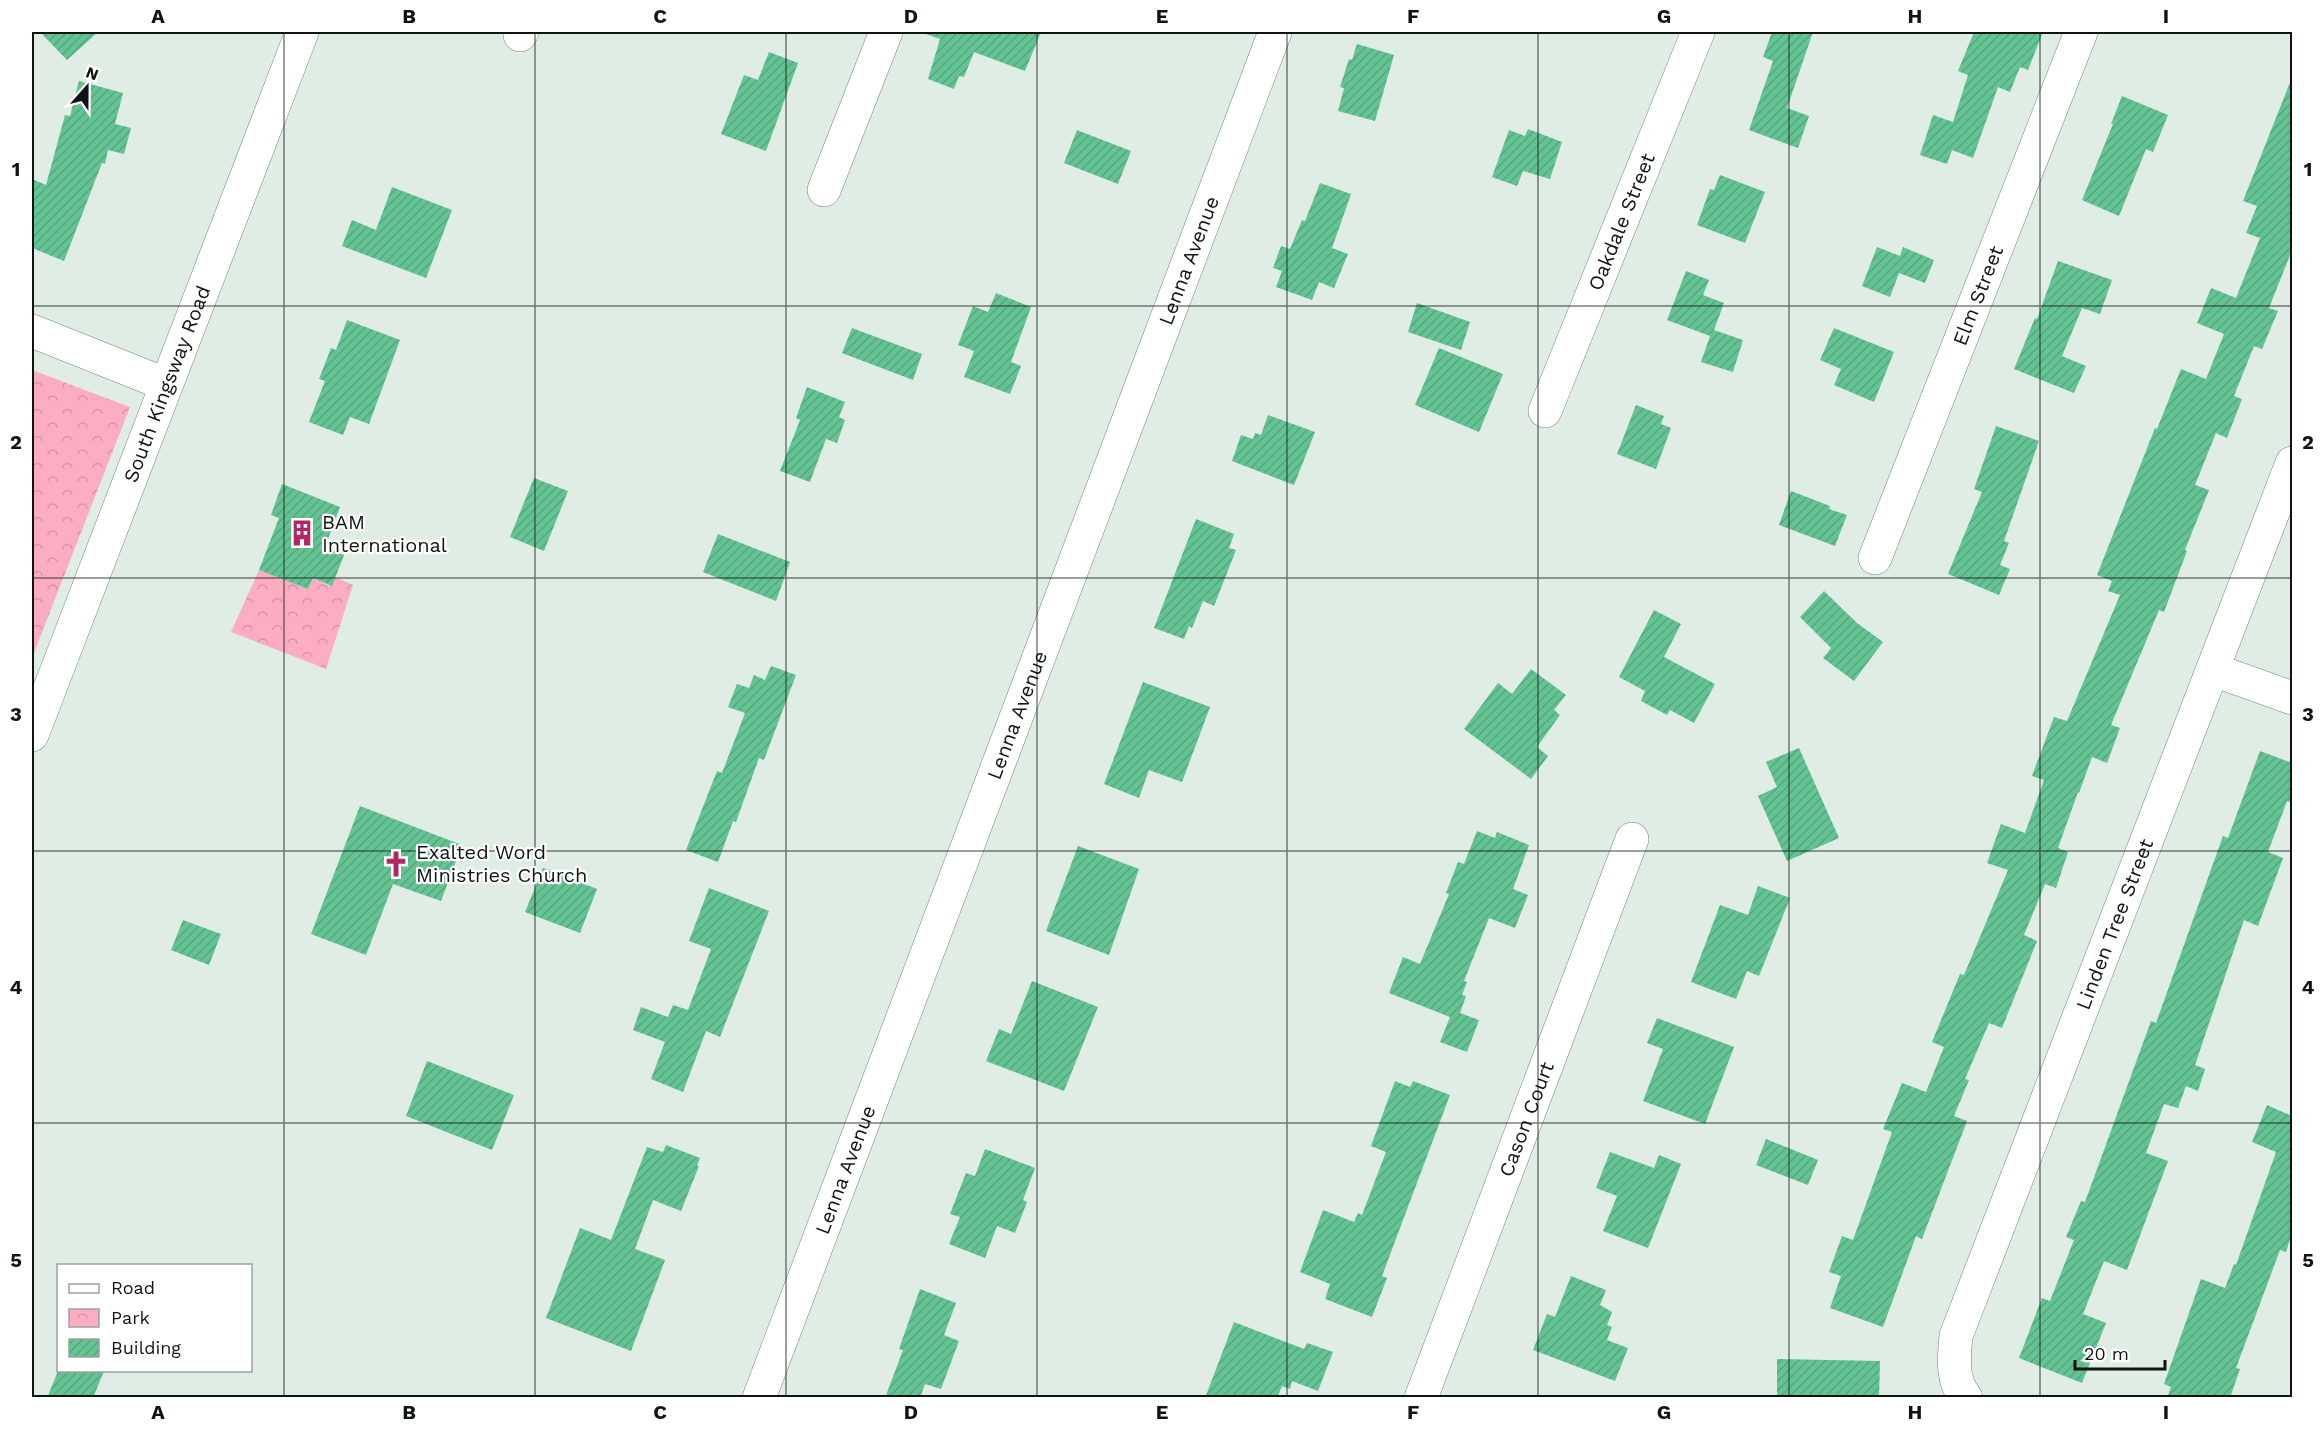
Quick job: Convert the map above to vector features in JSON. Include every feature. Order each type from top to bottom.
[{"type":"street","name":"South Kingsway Road","points":[[32,735],[302,32]]},
{"type":"street","points":[[824,190],[886,32]]},
{"type":"street","name":"Lenna Avenue","points":[[759,1398],[1049,625],[1275,32]]},
{"type":"street","name":"Oakdale Street","points":[[1545,411],[1698,32]]},
{"type":"street","name":"Elm Street","points":[[1875,558],[2081,32]]},
{"type":"street","points":[[32,331],[165,384]]},
{"type":"street","name":"Linden Tree Street","points":[[1963,1394],[1953,1362],[1956,1336],[2292,463]]},
{"type":"street","points":[[2214,670],[2292,698]]},
{"type":"street","name":"Cason Court","points":[[1421,1398],[1632,839]]},
{"type":"green space","points":[[32,370],[130,407],[32,658]]},
{"type":"green space","points":[[259,570],[308,589],[313,578],[330,586],[335,577],[353,585],[326,669],[231,632]]},
{"type":"building","points":[[40,32],[98,32],[67,60]]},
{"type":"building","points":[[927,32],[1041,32],[1025,71],[974,52],[964,77],[959,76],[954,89],[928,79],[940,39],[926,34]]},
{"type":"building","points":[[1772,32],[1813,32],[1787,108],[1809,116],[1798,148],[1749,130],[1773,61],[1763,57]]},
{"type":"building","points":[[1974,32],[2043,32],[2028,70],[2020,67],[2010,92],[1998,87],[1973,158],[1952,150],[1947,164],[1920,155],[1933,115],[1953,122],[1968,75],[1958,71]]},
{"type":"building","points":[[1357,44],[1394,55],[1375,121],[1338,111],[1344,88],[1340,87],[1349,59],[1352,60]]},
{"type":"building","points":[[769,52],[798,63],[766,151],[721,134],[744,75],[758,80]]},
{"type":"building","points":[[2291,80],[2292,250],[2269,308],[2278,311],[2262,349],[2254,346],[2234,396],[2242,399],[2227,438],[2216,433],[2195,485],[2209,490],[2185,550],[2187,551],[2164,612],[2159,610],[2111,725],[2120,728],[2107,763],[2092,757],[2078,792],[2058,848],[2068,852],[2056,888],[2045,884],[2024,935],[2037,941],[2002,1028],[1989,1023],[1965,1079],[1969,1080],[1954,1116],[1967,1121],[1922,1239],[1916,1236],[1883,1327],[1830,1308],[1841,1276],[1829,1272],[1842,1236],[1853,1240],[1892,1132],[1883,1129],[1902,1083],[1926,1092],[1944,1047],[1932,1042],[1960,974],[1964,975],[2008,870],[1987,863],[2001,824],[2025,833],[2044,780],[2032,776],[2054,717],[2067,721],[2120,595],[2108,591],[2112,581],[2097,575],[2155,428],[2157,429],[2181,369],[2206,379],[2224,334],[2197,323],[2211,288],[2236,298],[2260,238],[2246,233],[2257,206],[2243,201]]},
{"type":"building","points":[[79,81],[123,93],[115,124],[131,128],[124,154],[108,150],[105,164],[102,163],[64,261],[32,248],[32,179],[46,185],[65,115],[70,116]]},
{"type":"building","points":[[2122,96],[2168,115],[2153,152],[2146,149],[2119,216],[2082,200]]},
{"type":"building","points":[[1528,129],[1562,142],[1550,179],[1523,171],[1517,186],[1492,177],[1509,130],[1525,136]]},
{"type":"building","points":[[1077,130],[1131,151],[1118,184],[1064,163]]},
{"type":"building","points":[[1720,175],[1765,192],[1745,243],[1697,225],[1710,189],[1714,190]]},
{"type":"building","points":[[1320,183],[1351,194],[1332,248],[1348,254],[1334,288],[1319,282],[1312,300],[1276,287],[1282,271],[1273,268],[1281,246],[1290,249],[1302,220],[1305,221]]},
{"type":"building","points":[[392,187],[452,210],[426,278],[342,246],[352,220],[376,230]]},
{"type":"building","points":[[1877,247],[1900,256],[1903,247],[1934,260],[1925,283],[1899,273],[1890,297],[1862,286]]},
{"type":"building","points":[[2058,261],[2112,280],[2100,314],[2082,308],[2062,356],[2086,366],[2074,393],[2014,369],[2035,318],[2037,319]]},
{"type":"building","points":[[1686,271],[1709,280],[1703,295],[1724,303],[1714,330],[1743,340],[1733,372],[1701,362],[1710,336],[1667,320]]},
{"type":"building","points":[[996,293],[1031,307],[1011,362],[1021,366],[1010,394],[964,377],[974,351],[958,345],[973,306],[988,312]]},
{"type":"building","points":[[1417,303],[1470,322],[1461,350],[1408,332]]},
{"type":"building","points":[[347,320],[400,340],[369,424],[350,417],[343,435],[309,422],[325,381],[319,379],[331,348],[336,350]]},
{"type":"building","points":[[852,328],[922,354],[913,380],[842,353]]},
{"type":"building","points":[[1834,328],[1894,352],[1874,402],[1834,385],[1841,369],[1820,360]]},
{"type":"building","points":[[1439,348],[1503,374],[1479,432],[1415,405]]},
{"type":"building","points":[[807,387],[845,402],[839,417],[845,420],[837,443],[826,439],[810,482],[780,471],[800,420],[796,418]]},
{"type":"building","points":[[1636,405],[1664,416],[1661,424],[1671,428],[1656,469],[1617,454]]},
{"type":"building","points":[[1268,415],[1315,432],[1294,485],[1232,461],[1241,435],[1253,439],[1255,433],[1261,435]]},
{"type":"building","points":[[1996,426],[2039,441],[2004,541],[2009,543],[2000,565],[2010,569],[1999,595],[1948,574],[1982,492],[1974,489]]},
{"type":"building","points":[[534,478],[568,491],[544,551],[510,537]]},
{"type":"building","name":"BAM International","points":[[282,484],[340,507],[325,547],[344,555],[332,586],[313,578],[308,589],[259,570],[279,518],[271,515]]},
{"type":"building","points":[[1791,491],[1847,515],[1835,546],[1779,525]]},
{"type":"building","points":[[1196,519],[1234,534],[1229,548],[1236,550],[1214,606],[1203,601],[1192,628],[1189,626],[1184,639],[1154,628]]},
{"type":"building","points":[[718,534],[790,562],[776,601],[703,572]]},
{"type":"building","points":[[1824,591],[1857,623],[1883,642],[1854,681],[1823,658],[1831,648],[1800,617]]},
{"type":"building","points":[[1654,610],[1681,624],[1664,657],[1715,684],[1694,723],[1670,710],[1667,715],[1641,701],[1645,691],[1619,677]]},
{"type":"building","points":[[771,666],[796,675],[764,760],[759,758],[736,822],[733,821],[718,862],[686,850],[717,771],[722,773],[745,713],[728,707],[737,684],[749,688],[754,675],[765,680]]},
{"type":"building","points":[[1531,669],[1566,695],[1554,710],[1560,715],[1537,747],[1548,756],[1531,779],[1464,729],[1498,683],[1512,694]]},
{"type":"building","points":[[1143,682],[1210,707],[1182,782],[1149,770],[1139,798],[1104,784]]},
{"type":"building","points":[[1799,748],[1839,838],[1787,861],[1758,796],[1777,787],[1766,762]]},
{"type":"building","points":[[2260,751],[2292,763],[2292,803],[2287,801],[2268,852],[2283,858],[2258,926],[2244,920],[2195,1065],[2205,1069],[2198,1091],[2186,1086],[2178,1108],[2164,1104],[2146,1153],[2168,1161],[2127,1270],[2104,1261],[2083,1314],[2106,1323],[2082,1383],[2019,1358],[2042,1298],[2050,1301],[2074,1240],[2066,1237],[2081,1201],[2085,1202],[2151,1021],[2156,1023],[2223,836],[2228,838]]},
{"type":"building","name":"Exalted Word Ministries Church","points":[[360,806],[462,845],[441,901],[393,884],[366,955],[311,934]]},
{"type":"building","points":[[1477,831],[1495,838],[1497,832],[1529,845],[1513,889],[1528,895],[1515,928],[1489,918],[1464,981],[1467,982],[1462,995],[1466,996],[1460,1013],[1479,1020],[1467,1052],[1440,1042],[1450,1017],[1389,993],[1403,957],[1420,964],[1449,894],[1446,893],[1458,862],[1464,864]]},
{"type":"building","points":[[1078,846],[1139,869],[1109,955],[1046,931]]},
{"type":"building","points":[[543,868],[597,889],[580,933],[525,912]]},
{"type":"building","points":[[1758,886],[1790,898],[1759,976],[1747,971],[1736,999],[1691,982],[1720,905],[1748,915]]},
{"type":"building","points":[[709,888],[769,911],[720,1037],[706,1031],[683,1092],[651,1079],[665,1042],[633,1030],[641,1007],[668,1017],[673,1005],[688,1010],[711,949],[689,941]]},
{"type":"building","points":[[183,920],[221,934],[209,965],[171,950]]},
{"type":"building","points":[[1032,981],[1098,1007],[1064,1091],[986,1061],[999,1029],[1011,1034]]},
{"type":"building","points":[[1657,1018],[1734,1047],[1705,1124],[1643,1101],[1663,1049],[1647,1043]]},
{"type":"building","points":[[427,1061],[514,1095],[492,1150],[406,1116]]},
{"type":"building","points":[[1395,1081],[1410,1087],[1413,1081],[1450,1095],[1382,1276],[1387,1278],[1372,1317],[1325,1299],[1330,1284],[1300,1272],[1323,1210],[1354,1222],[1358,1213],[1362,1215],[1386,1152],[1371,1146]]},
{"type":"building","points":[[2267,1105],[2292,1116],[2292,1233],[2286,1252],[2280,1250],[2236,1368],[2240,1369],[2230,1398],[2167,1398],[2171,1387],[2164,1384],[2201,1279],[2225,1288],[2234,1264],[2236,1265],[2276,1152],[2252,1142]]},
{"type":"building","points":[[1766,1139],[1818,1160],[1808,1185],[1756,1165]]},
{"type":"building","points":[[666,1145],[700,1158],[697,1166],[699,1166],[681,1211],[653,1200],[635,1249],[665,1260],[631,1351],[546,1318],[580,1228],[611,1240],[647,1147],[663,1152]]},
{"type":"building","points":[[985,1149],[1035,1168],[1023,1200],[1027,1202],[1015,1233],[997,1226],[985,1258],[949,1244],[960,1217],[950,1214],[966,1173],[975,1176]]},
{"type":"building","points":[[1610,1152],[1654,1168],[1659,1155],[1681,1164],[1648,1248],[1603,1231],[1617,1196],[1596,1188]]},
{"type":"building","points":[[1571,1276],[1606,1290],[1600,1305],[1612,1312],[1607,1325],[1612,1327],[1607,1340],[1628,1348],[1615,1381],[1533,1350],[1547,1314],[1555,1317]]},
{"type":"building","points":[[920,1289],[956,1303],[944,1335],[959,1341],[941,1389],[925,1384],[920,1398],[885,1398],[903,1350],[899,1349]]},
{"type":"building","points":[[1234,1322],[1304,1349],[1307,1343],[1333,1352],[1318,1391],[1292,1381],[1290,1389],[1282,1386],[1277,1398],[1205,1398]]},
{"type":"building","points":[[1777,1359],[1880,1361],[1879,1398],[1777,1398]]},
{"type":"building","points":[[58,1372],[104,1372],[93,1398],[47,1398]]},
{"type":"place","name":"BAM International","points":[[302,533]]},
{"type":"place","name":"Exalted Word Ministries Church","points":[[396,864]]}]
